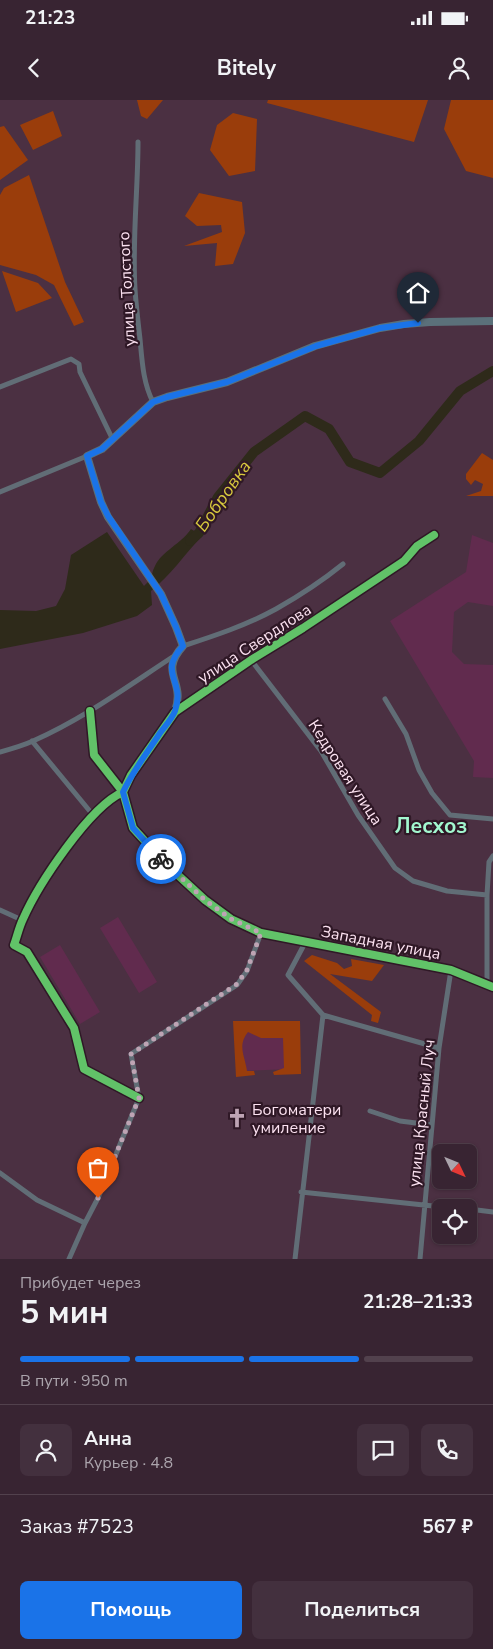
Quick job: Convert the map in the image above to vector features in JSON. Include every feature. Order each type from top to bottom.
[{"type":"street","name":"улица Толстого","points":[[138,142],[135,289],[142,361],[147,391],[153,402]]},
{"type":"street","points":[[0,492],[102,449],[153,402],[167,397],[227,382],[316,346],[380,328],[430,322],[493,321]]},
{"type":"street","points":[[0,386],[71,359],[80,364],[80,372],[112,438]]},
{"type":"street","points":[[87,456],[101,502],[108,516],[161,594],[183,646]]},
{"type":"street","name":"улица Свердлова","points":[[139,1098],[84,1069],[74,1028],[27,952],[14,945],[22,920],[74,838],[114,796],[123,792],[131,775],[174,712],[404,560],[417,546],[434,535]]},
{"type":"street","points":[[0,752],[32,741],[90,711],[174,656],[183,646],[221,633],[276,609],[323,580],[343,564]]},
{"type":"street","points":[[174,656],[170,667],[179,696],[174,712]]},
{"type":"street","name":"Кедровая улица","points":[[251,660],[321,751],[358,815],[395,868],[413,881],[447,891],[487,895]]},
{"type":"street","points":[[384,699],[406,734],[420,770],[432,793],[450,814],[493,819]]},
{"type":"street","points":[[90,711],[94,756],[123,792]]},
{"type":"street","points":[[32,741],[94,815]]},
{"type":"street","name":"Западная улица","points":[[123,792],[133,828],[166,864],[205,900],[231,919],[261,933],[451,970],[490,986]]},
{"type":"street","points":[[490,986],[487,895],[489,862],[493,856]]},
{"type":"street","points":[[0,910],[22,920]]},
{"type":"street","points":[[70,1259],[98,1198],[139,1098],[131,1054],[237,984],[247,970],[261,933]]},
{"type":"street","points":[[306,941],[288,975],[323,1015],[439,1048]]},
{"type":"street","name":"улица Красный Луч","points":[[420,1259],[439,1048],[451,970]]},
{"type":"street","points":[[295,1259],[323,1015]]},
{"type":"street","points":[[370,1111],[400,1121],[432,1125]]},
{"type":"street","points":[[0,1173],[37,1200],[85,1223]]},
{"type":"street","points":[[302,1192],[432,1206]]},
{"type":"street","points":[[477,1210],[493,1212]]},
{"type":"shaded area","points":[[137,100],[163,100],[147,119],[141,116]]},
{"type":"shaded area","points":[[268,100],[428,100],[414,142],[267,103]]},
{"type":"shaded area","points":[[451,100],[493,100],[493,178],[466,171],[444,129]]},
{"type":"shaded area","points":[[53,111],[62,136],[33,150],[20,125]]},
{"type":"shaded area","points":[[233,113],[257,119],[255,171],[229,176],[210,150],[217,125]]},
{"type":"shaded area","points":[[4,126],[28,160],[0,180],[0,127]]},
{"type":"shaded area","points":[[29,175],[65,282],[84,322],[74,326],[54,285],[36,275],[0,265],[0,195],[4,188]]},
{"type":"shaded area","points":[[199,193],[242,202],[245,233],[233,264],[215,266],[217,243],[184,246],[222,232],[221,225],[197,226],[185,216]]},
{"type":"shaded area","points":[[2,271],[38,283],[52,298],[16,312]]},
{"type":"shaded area","points":[[482,453],[493,460],[493,496],[466,496],[481,491],[483,484],[475,480],[471,485],[466,479],[466,474]]},
{"type":"shaded area","points":[[191,529],[202,536],[171,572],[151,591],[152,605],[137,616],[83,633],[0,649],[0,610],[36,611],[56,606],[65,589],[71,555],[107,532],[144,586],[151,578],[158,561]]},
{"type":"shaded area","points":[[472,535],[493,543],[493,606],[468,602],[454,612],[452,652],[464,664],[493,665],[493,778],[473,777],[474,761],[390,621],[466,572]]},
{"type":"shaded area","points":[[118,917],[157,982],[139,993],[100,928]]},
{"type":"shaded area","points":[[60,945],[100,1012],[80,1024],[40,957]]},
{"type":"shaded area","points":[[312,955],[337,963],[344,969],[352,966],[351,959],[384,965],[372,981],[330,974],[381,1012],[378,1023],[371,1021],[372,1015],[304,961]]},
{"type":"shaded area","points":[[233,1021],[300,1021],[301,1074],[274,1075],[273,1072],[284,1068],[283,1038],[261,1038],[248,1032],[242,1047],[247,1071],[254,1071],[255,1075],[236,1077]]},
{"type":"shaded area","points":[[290,1031],[291,1069],[241,1071],[240,1032]]},
{"type":"waterway","name":"Бобровка","points":[[190,541],[199,533],[218,497],[254,452],[305,416],[329,429],[350,462],[380,473],[419,441],[460,391],[493,371]]},
{"type":"cycle path","points":[[139,1098],[84,1069],[74,1028],[27,952],[14,945],[30,904],[52,868],[80,830],[95,813],[123,792],[131,775],[175,712],[251,660],[404,561],[417,546],[434,535]]},
{"type":"cycle path","points":[[90,711],[94,755],[123,792],[133,828],[166,864],[205,900],[231,919],[261,933],[451,970],[493,987]]},
{"type":"way so far","points":[[98,1198],[139,1098],[131,1054],[237,984],[247,970],[261,933],[231,919],[205,900],[161,859]]},
{"type":"place","name":"Богоматери умиление","points":[[237,1118]]},
{"type":"district","name":"Лесхоз","points":[[431,826]]},
{"type":"route","points":[[161,859],[133,828],[123,792],[131,775],[174,712],[179,696],[170,667],[174,656],[183,646],[161,594],[108,516],[101,502],[87,456],[102,449],[153,402],[227,382],[316,346],[380,328],[418,323]]}]
